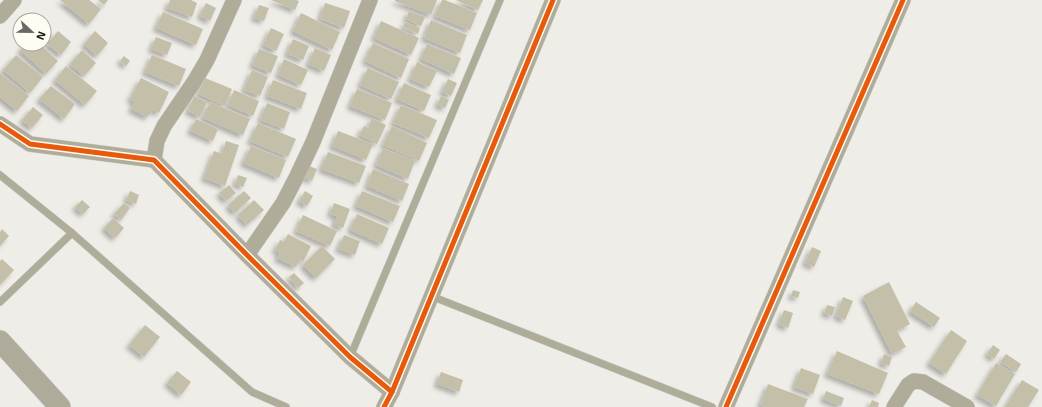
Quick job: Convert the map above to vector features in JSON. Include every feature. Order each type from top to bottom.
[{"type":"main road","points":[[0,341],[60,407]]},
{"type":"street","points":[[0,16],[14,0]]},
{"type":"street","points":[[154,160],[157,141],[164,126],[207,60],[234,0]]},
{"type":"street","points":[[247,255],[283,203],[313,142],[370,0]]},
{"type":"street","points":[[384,407],[392,392],[553,0]]},
{"type":"street","points":[[726,407],[903,0]]},
{"type":"street","points":[[0,124],[30,144],[154,160],[350,357],[392,392]]},
{"type":"street","points":[[894,407],[908,386],[914,381],[923,382],[967,407]]},
{"type":"lane","points":[[350,357],[500,0]]},
{"type":"lane","points":[[0,175],[72,233],[252,392],[286,407]]},
{"type":"lane","points":[[0,302],[72,233]]},
{"type":"lane","points":[[431,296],[712,407]]},
{"type":"building","points":[[60,0],[89,0],[101,9],[89,24]]},
{"type":"building","points":[[98,0],[108,0],[104,5]]},
{"type":"building","points":[[170,0],[191,0],[197,3],[192,17],[167,8]]},
{"type":"building","points":[[271,0],[296,0],[299,1],[295,10]]},
{"type":"building","points":[[395,0],[437,0],[431,15]]},
{"type":"building","points":[[442,0],[477,13],[470,30],[435,16]]},
{"type":"building","points":[[456,0],[483,0],[478,10]]},
{"type":"building","points":[[206,3],[216,8],[210,21],[200,16]]},
{"type":"building","points":[[325,3],[350,11],[344,28],[320,19]]},
{"type":"building","points":[[259,5],[269,8],[264,21],[254,18]]},
{"type":"building","points":[[409,11],[425,17],[421,26],[406,19]]},
{"type":"building","points":[[163,12],[203,29],[196,45],[156,28]]},
{"type":"building","points":[[301,13],[340,32],[332,50],[293,31]]},
{"type":"building","points":[[431,20],[467,35],[460,53],[424,38]]},
{"type":"building","points":[[381,21],[419,38],[411,55],[374,38]]},
{"type":"building","points":[[405,22],[420,28],[418,34],[403,27]]},
{"type":"building","points":[[271,28],[284,34],[276,51],[263,45]]},
{"type":"building","points":[[58,31],[71,42],[61,55],[52,48],[52,38]]},
{"type":"building","points":[[95,31],[108,43],[97,56],[84,44]]},
{"type":"building","points":[[156,37],[172,43],[167,55],[151,49]]},
{"type":"building","points":[[293,39],[309,46],[303,60],[287,54]]},
{"type":"building","points":[[373,43],[409,59],[401,78],[365,61]]},
{"type":"building","points":[[427,44],[461,58],[454,74],[421,59]]},
{"type":"building","points":[[315,48],[331,55],[324,71],[308,64]]},
{"type":"building","points":[[259,49],[278,56],[271,73],[252,65]]},
{"type":"building","points":[[82,50],[96,63],[84,76],[70,64]]},
{"type":"building","points":[[22,52],[48,52],[58,61],[46,74]]},
{"type":"building","points":[[16,55],[43,77],[30,93],[3,70]]},
{"type":"building","points":[[152,55],[186,69],[179,86],[145,72]]},
{"type":"building","points":[[124,56],[130,61],[126,66],[120,61]]},
{"type":"building","points":[[284,59],[308,70],[301,85],[278,75]]},
{"type":"building","points":[[417,62],[437,71],[429,87],[410,79]]},
{"type":"building","points":[[66,66],[97,91],[85,105],[55,80]]},
{"type":"building","points":[[368,68],[399,82],[391,99],[360,85]]},
{"type":"building","points":[[252,70],[268,77],[260,96],[244,90]]},
{"type":"building","points":[[0,73],[29,96],[17,111],[0,97]]},
{"type":"building","points":[[141,78],[169,92],[159,113],[153,110],[147,117],[131,109],[135,102],[130,99]]},
{"type":"building","points":[[205,78],[232,89],[225,106],[198,94]]},
{"type":"building","points":[[448,79],[457,83],[451,96],[442,92]]},
{"type":"building","points":[[273,80],[307,93],[301,109],[267,96]]},
{"type":"building","points":[[404,83],[431,95],[424,111],[397,99]]},
{"type":"building","points":[[51,86],[75,104],[64,119],[39,99]]},
{"type":"building","points":[[357,89],[392,103],[385,120],[350,106]]},
{"type":"building","points":[[234,90],[259,101],[253,116],[228,105]]},
{"type":"building","points":[[194,96],[207,102],[200,117],[188,111]]},
{"type":"building","points":[[441,96],[449,100],[445,108],[437,105]]},
{"type":"building","points":[[210,102],[250,119],[243,135],[203,118]]},
{"type":"building","points":[[267,103],[290,112],[284,129],[260,120]]},
{"type":"building","points":[[401,105],[437,120],[429,138],[393,123]]},
{"type":"building","points":[[33,107],[43,115],[32,128],[22,120]]},
{"type":"building","points":[[372,118],[386,125],[377,144],[359,135],[364,126],[368,128]]},
{"type":"building","points":[[196,119],[218,129],[213,141],[190,131]]},
{"type":"building","points":[[258,123],[296,139],[288,157],[250,141]]},
{"type":"building","points":[[392,126],[427,143],[419,161],[383,145]]},
{"type":"building","points":[[338,131],[373,144],[366,160],[332,146]]},
{"type":"building","points":[[226,141],[239,145],[225,186],[204,178],[214,151],[222,154]]},
{"type":"building","points":[[251,146],[286,160],[279,178],[243,163]]},
{"type":"building","points":[[383,148],[415,161],[408,179],[376,165]]},
{"type":"building","points":[[328,152],[366,166],[359,183],[321,169]]},
{"type":"building","points":[[309,166],[317,169],[312,181],[304,177]]},
{"type":"building","points":[[373,169],[409,184],[402,201],[367,186]]},
{"type":"building","points":[[238,175],[247,178],[243,187],[235,184]]},
{"type":"building","points":[[229,185],[236,193],[226,201],[219,193]]},
{"type":"building","points":[[130,191],[139,195],[136,204],[126,200]]},
{"type":"building","points":[[244,191],[251,198],[235,213],[228,205]]},
{"type":"building","points":[[305,191],[313,196],[307,206],[299,201]]},
{"type":"building","points":[[362,191],[400,206],[393,222],[356,206]]},
{"type":"building","points":[[82,200],[90,207],[83,214],[75,207]]},
{"type":"building","points":[[254,200],[264,210],[247,225],[238,215]]},
{"type":"building","points":[[124,203],[130,208],[121,220],[114,214]]},
{"type":"building","points":[[334,203],[350,209],[343,228],[334,225],[337,216],[330,214]]},
{"type":"building","points":[[357,214],[389,228],[382,244],[350,230]]},
{"type":"building","points":[[303,215],[337,231],[330,246],[296,231]]},
{"type":"building","points":[[113,218],[124,228],[115,238],[104,228]]},
{"type":"building","points":[[2,229],[9,236],[0,246],[0,232]]},
{"type":"building","points":[[288,234],[311,246],[303,262],[300,259],[296,267],[277,258],[280,253],[275,250],[280,240],[284,242]]},
{"type":"building","points":[[344,235],[360,241],[355,255],[338,249]]},
{"type":"building","points":[[322,246],[335,259],[316,278],[303,265]]},
{"type":"building","points":[[812,247],[821,251],[814,267],[805,263]]},
{"type":"building","points":[[2,259],[14,270],[0,285],[0,261]]},
{"type":"building","points":[[294,273],[304,283],[298,288],[289,277]]},
{"type":"building","points":[[889,282],[910,324],[897,331],[906,347],[892,354],[863,296]]},
{"type":"building","points":[[793,290],[800,292],[798,298],[791,296]]},
{"type":"building","points":[[843,297],[853,301],[845,320],[836,316]]},
{"type":"building","points":[[916,302],[940,318],[934,327],[910,311]]},
{"type":"building","points":[[827,305],[835,307],[832,316],[824,313]]},
{"type":"building","points":[[784,310],[793,313],[788,328],[779,324]]},
{"type":"building","points":[[145,325],[160,337],[144,357],[129,345]]},
{"type":"building","points":[[951,330],[967,341],[946,374],[929,363]]},
{"type":"building","points":[[993,345],[1000,350],[994,359],[987,354]]},
{"type":"building","points":[[837,351],[888,373],[879,394],[827,374]]},
{"type":"building","points":[[884,354],[892,357],[889,366],[881,363]]},
{"type":"building","points":[[1006,354],[1021,364],[1016,372],[1000,362]]},
{"type":"building","points":[[996,363],[1015,374],[996,406],[977,395]]},
{"type":"building","points":[[801,368],[820,375],[813,394],[794,387]]},
{"type":"building","points":[[177,371],[191,382],[181,395],[167,383]]},
{"type":"building","points":[[441,372],[463,380],[459,392],[437,384]]},
{"type":"building","points":[[1022,380],[1039,390],[1028,407],[1005,407]]},
{"type":"building","points":[[768,384],[808,399],[804,407],[765,407],[760,405]]},
{"type":"building","points":[[826,391],[844,398],[841,406],[823,399]]},
{"type":"building","points":[[872,400],[879,403],[878,407],[869,407]]},
{"type":"cycle path","points":[[384,407],[392,392],[553,0]]},
{"type":"cycle path","points":[[726,407],[903,0]]},
{"type":"cycle path","points":[[0,124],[30,144],[154,160],[350,357],[392,392]]}]
